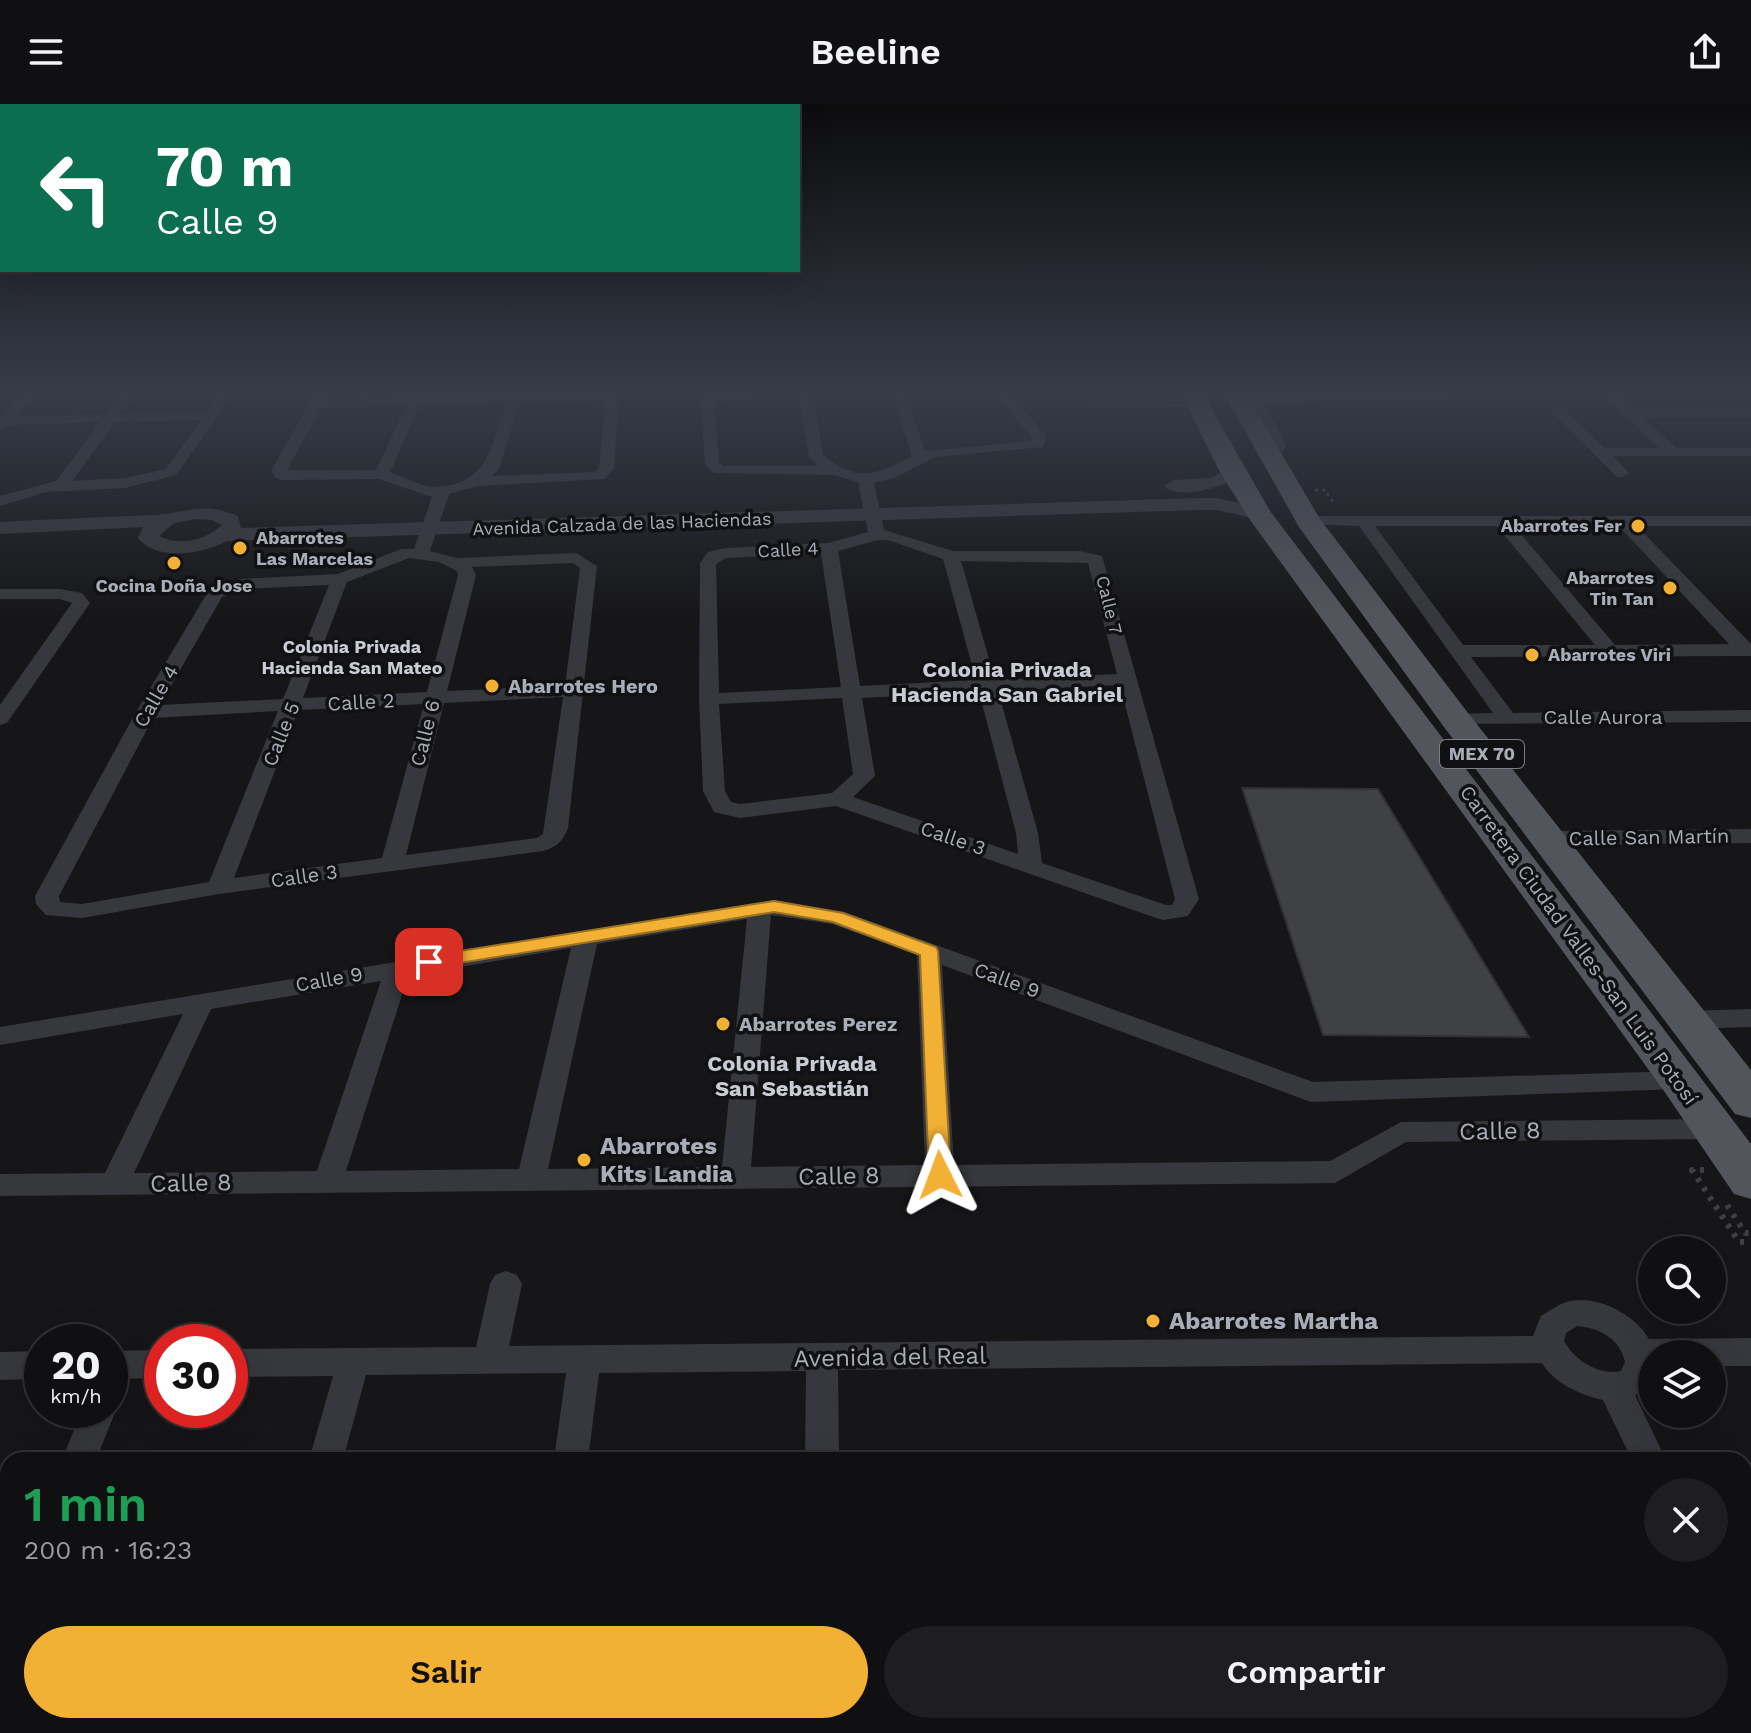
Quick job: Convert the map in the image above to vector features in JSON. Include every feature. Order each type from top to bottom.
[{"type":"main road","name":"Carretera Ciudad Valles-San Luis Potosí","points":[[1231,468],[1259,514],[1680,1080],[1714,1129],[1736,1188]]},
{"type":"main road","name":"MEX 70","points":[[1276,468],[1308,521],[1456,720],[1751,1102]]},
{"type":"street","points":[[59,484],[71,468]]},
{"type":"street","points":[[0,503],[59,484],[125,483],[160,477],[174,468]]},
{"type":"street","points":[[281,468],[281,475],[381,474],[430,511]]},
{"type":"street","points":[[381,474],[384,468]]},
{"type":"street","points":[[414,553],[430,511],[491,468]]},
{"type":"street","points":[[476,481],[599,476],[606,468]]},
{"type":"street","points":[[717,468],[834,471]]},
{"type":"street","points":[[830,468],[884,503]]},
{"type":"street","points":[[838,799],[864,776],[829,548],[884,503],[910,468]]},
{"type":"street","points":[[1616,468],[1621,473]]},
{"type":"street","name":"Avenida Calzada de las Haciendas","points":[[884,503],[1210,483],[1233,472]]},
{"type":"street","points":[[1112,487],[1121,506]]},
{"type":"street","name":"Avenida Calzada de las Haciendas","points":[[226,526],[430,511],[884,503],[1218,504],[1259,514]]},
{"type":"street","name":"Calle 7","points":[[884,503],[951,556],[1080,556],[1096,560],[1187,899],[1180,911]]},
{"type":"street","points":[[0,528],[166,520],[205,513],[226,526],[196,545],[157,544],[148,538],[0,544]]},
{"type":"street","points":[[148,538],[151,529],[166,520]]},
{"type":"street","points":[[1308,521],[1743,521],[1751,536]]},
{"type":"street","points":[[1502,522],[1609,650]]},
{"type":"street","points":[[1624,522],[1747,650]]},
{"type":"street","points":[[1365,523],[1506,718]]},
{"type":"street","name":"Calle 4","points":[[722,807],[714,791],[709,699],[708,563],[714,556],[726,553],[829,548]]},
{"type":"street","points":[[340,579],[414,553],[457,563],[566,558],[588,562],[576,691]]},
{"type":"street","points":[[951,556],[1027,833],[1031,865]]},
{"type":"street","name":"Calle 6","points":[[392,864],[467,575],[457,563]]},
{"type":"street","name":"Calle 4","points":[[54,910],[48,904],[47,896],[146,712],[212,598],[221,590],[240,584],[340,579]]},
{"type":"street","name":"Calle 5","points":[[219,887],[340,579]]},
{"type":"street","points":[[0,594],[60,594],[76,597],[81,603],[0,719]]},
{"type":"street","points":[[1458,651],[1747,650]]},
{"type":"street","points":[[709,699],[1128,679]]},
{"type":"street","name":"Calle 2","points":[[146,712],[576,691]]},
{"type":"street","name":"Calle 3","points":[[54,910],[82,911],[219,887],[543,844],[553,838],[557,828],[576,691]]},
{"type":"street","name":"Calle Aurora","points":[[1456,720],[1751,716]]},
{"type":"street","name":"Calle 3","points":[[722,807],[740,811],[838,799],[1164,913],[1180,911]]},
{"type":"street","name":"Calle San Martín","points":[[1547,838],[1751,836]]},
{"type":"street","name":"Calle 9","points":[[1,1037],[774,907],[822,914],[1311,1092],[1680,1080]]},
{"type":"street","points":[[736,1177],[760,909]]},
{"type":"street","points":[[531,1179],[586,937]]},
{"type":"street","points":[[929,951],[940,1175]]},
{"type":"street","points":[[328,1181],[398,968]]},
{"type":"street","points":[[115,1183],[202,1001]]},
{"type":"street","points":[[1687,1020],[1751,1018]]},
{"type":"street","points":[[1386,1091],[1401,1132]]},
{"type":"street","name":"Calle 8","points":[[0,1185],[1335,1172],[1401,1132],[1714,1129]]},
{"type":"street","points":[[489,1361],[506,1284]]},
{"type":"street","points":[[1638,1349],[1621,1328],[1589,1313],[1560,1317],[1551,1325],[1548,1336],[1551,1349],[1571,1373],[1600,1386],[1614,1387],[1638,1375]]},
{"type":"street","name":"Avenida del Real","points":[[248,1363],[1551,1349]]},
{"type":"street","points":[[1726,1352],[1751,1352]]},
{"type":"street","points":[[822,1358],[822,1452]]},
{"type":"street","points":[[572,1452],[584,1360]]},
{"type":"street","points":[[328,1452],[353,1362]]},
{"type":"street","points":[[0,1366],[24,1365]]},
{"type":"street","points":[[1614,1387],[1645,1452]]},
{"type":"street","points":[[82,1452],[92,1428]]},
{"type":"path","points":[[1711,1182],[1703,1169],[1692,1170],[1739,1242],[1751,1242]]},
{"type":"path","points":[[1736,1188],[1745,1233],[1751,1233]]},
{"type":"building","points":[[1242,788],[1378,789],[1529,1037],[1323,1035]]},
{"type":"place","name":"Abarrotes Fer","points":[[1638,526]]},
{"type":"place","name":"Abarrotes Las Marcelas","points":[[240,548]]},
{"type":"place","name":"Cocina Doña Jose","points":[[174,563]]},
{"type":"place","name":"Abarrotes Tin Tan","points":[[1670,588]]},
{"type":"place","name":"Abarrotes Viri","points":[[1532,655]]},
{"type":"place","name":"Abarrotes Hero","points":[[492,686]]},
{"type":"place","name":"Abarrotes Perez","points":[[723,1024]]},
{"type":"place","name":"Abarrotes Kits Landia","points":[[584,1160]]},
{"type":"place","name":"Abarrotes Martha","points":[[1153,1321]]},
{"type":"district","name":"Colonia Privada Hacienda San Mateo","points":[[352,657]]},
{"type":"district","name":"Colonia Privada Hacienda San Gabriel","points":[[1007,682]]},
{"type":"district","name":"Colonia Privada San Sebastián","points":[[792,1076]]},
{"type":"route","points":[[429,962],[774,907],[837,917],[929,951],[940,1175]]}]
